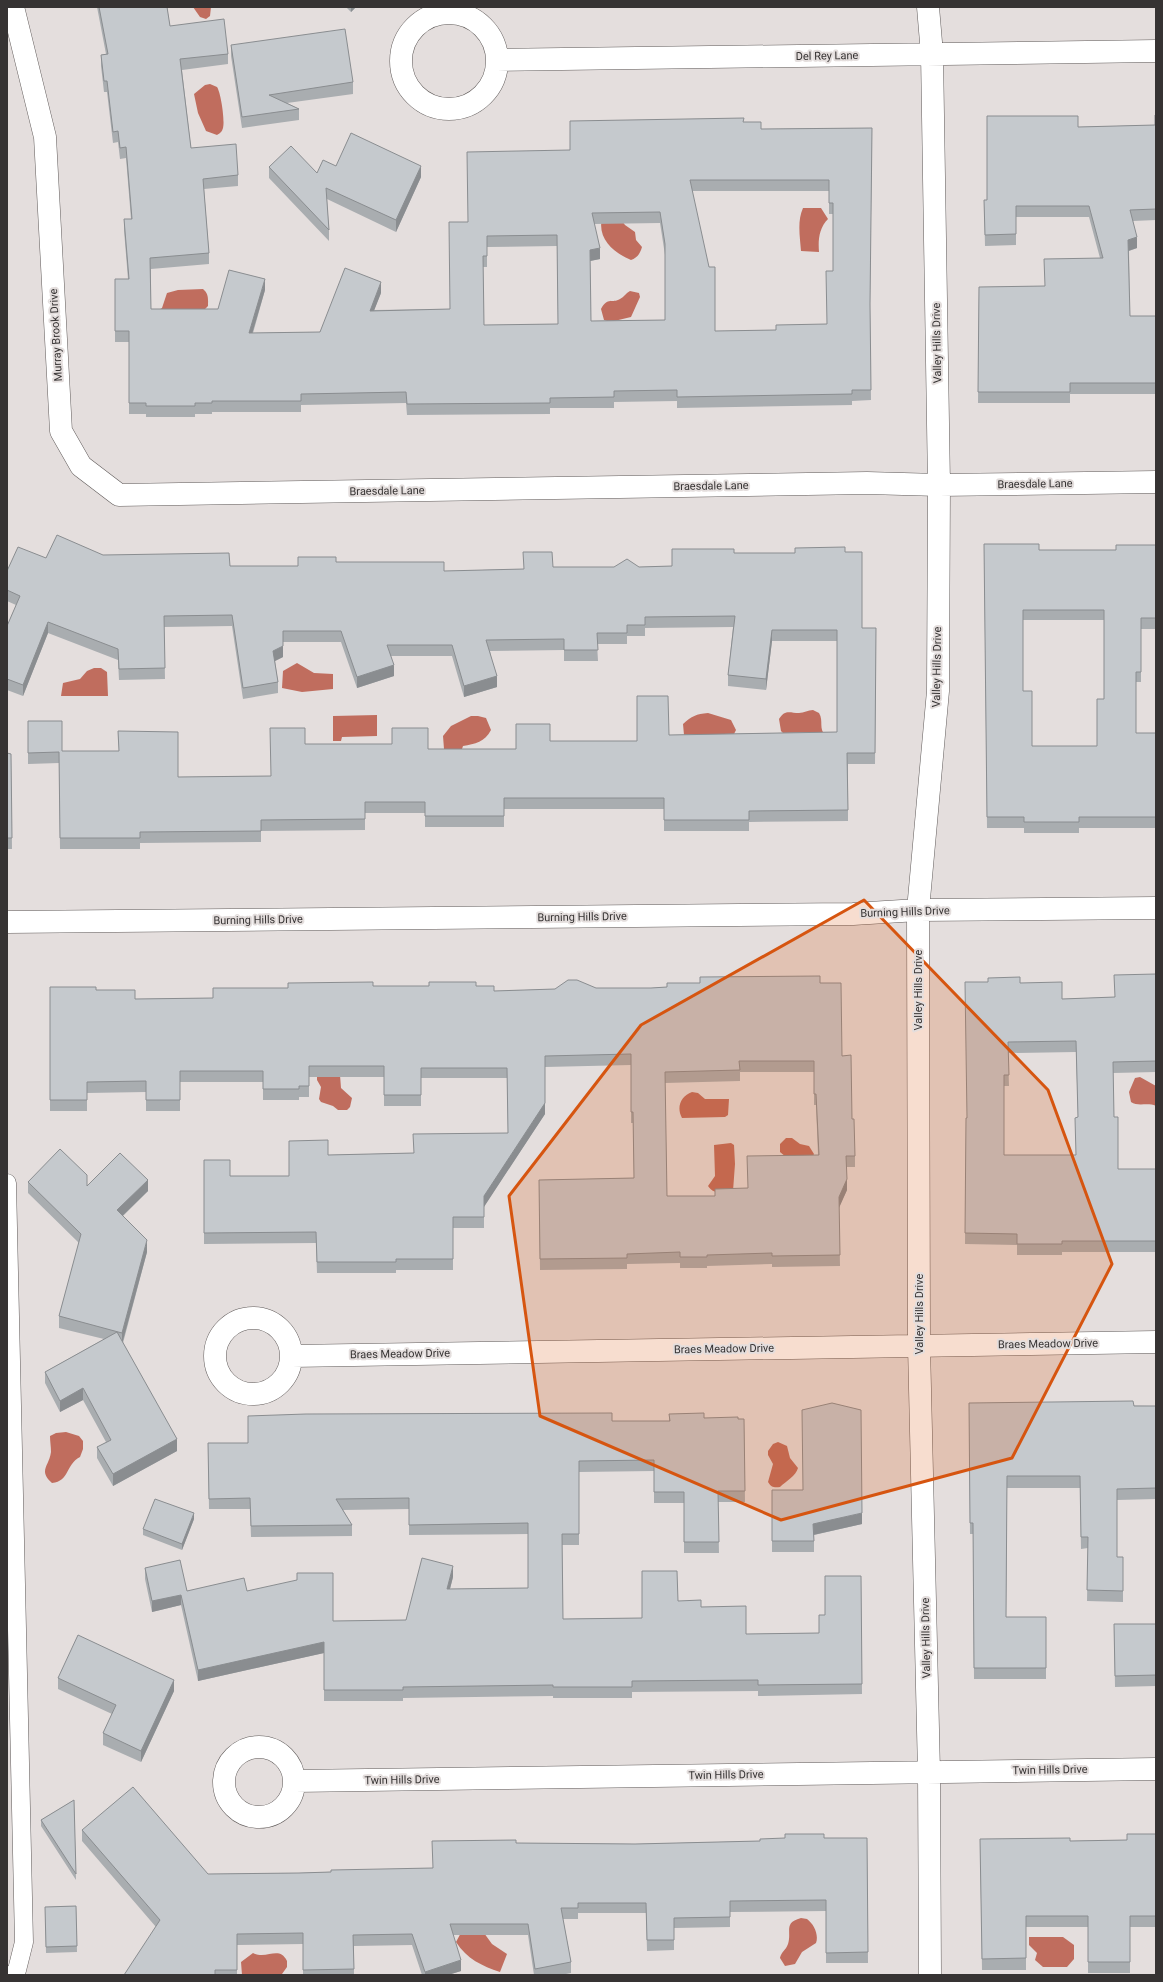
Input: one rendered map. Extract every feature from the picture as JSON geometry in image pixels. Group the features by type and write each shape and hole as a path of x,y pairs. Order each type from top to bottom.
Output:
{"street":[{"name":"Murray Brook Drive","path":"13,7 45,137 61,431 81,466 119,495 267,493"},
{"name":"Valley Hills Drive","path":"928,7 932,54 939,485 938,691 918,910 919,1346 929,1772 930,1975"},
{"path":"448,12 467,16 483,26 493,41 497,60 494,78 484,95 468,105 450,109 430,106 415,96 404,80 400,61 404,43 414,27 430,16 448,12"},
{"name":"Del Rey Lane","path":"497,60 1156,51"},
{"name":"Braesdale Lane","path":"267,493 866,483 939,485 1156,482"},
{"name":"Burning Hills Drive","path":"7,922 853,914 918,910 1156,908"},
{"name":"Braes Meadow Drive","path":"292,1356 1156,1342"},
{"name":"Twin Hills Drive","path":"295,1781 1156,1769"}],"lane":[{"path":"7,1183 11,1565 24,1942 17,1970 12,1975"}],"highlighted area":[{"path":"864,900 1048,1090 1112,1264 1012,1458 781,1520 540,1416 509,1196 641,1025"}],"shaded area":[{"path":"193,7 211,7 210,16 206,19 200,17"},
{"path":"210,84 217,87 222,107 223,128 217,135 206,131 198,113 194,94 205,85"},
{"path":"803,208 821,208 828,219 820,234 819,252 801,251 799,224"},
{"path":"602,218 622,221 635,232 636,240 642,247 637,257 631,260 613,249 608,244 604,239 602,232"},
{"path":"203,289 207,295 208,306 203,311 157,311 162,308 167,293 178,290"},
{"path":"630,291 639,293 640,297 631,317 610,322 604,320 601,309 603,305 608,301 620,299"},
{"path":"297,663 314,673 333,674 333,689 302,692 282,688 283,671"},
{"path":"94,668 101,668 107,672 108,696 61,696 63,683 80,679 87,671"},
{"path":"813,710 819,713 822,731 826,736 785,735 781,731 779,719 783,714 788,712 801,713"},
{"path":"708,713 731,720 736,730 732,738 684,735 683,724 694,716"},
{"path":"377,715 377,736 342,737 341,741 333,741 333,716"},
{"path":"471,716 486,718 491,730 489,734 479,742 463,746 461,752 444,749 443,736 451,726"},
{"path":"317,1074 340,1075 341,1088 352,1098 350,1107 347,1110 338,1110 333,1106 321,1102 319,1099 321,1087 317,1080"},
{"path":"1140,1077 1156,1086 1156,1106 1131,1102 1129,1092 1135,1078"},
{"path":"692,1092 698,1093 705,1099 729,1099 728,1115 725,1117 682,1118 679,1110 682,1099"},
{"path":"786,1138 792,1138 800,1144 809,1146 814,1154 812,1158 786,1157 780,1152 780,1144"},
{"path":"731,1143 734,1145 735,1164 733,1191 723,1193 713,1191 708,1186 715,1176 714,1145"},
{"path":"66,1432 79,1436 83,1441 83,1449 80,1457 75,1460 65,1476 58,1482 52,1483 48,1479 45,1471 51,1452 50,1436 56,1433"},
{"path":"778,1442 787,1446 790,1458 798,1468 795,1474 780,1487 773,1487 768,1482 773,1464 768,1455 768,1451 773,1444"},
{"path":"801,1918 810,1921 814,1927 817,1937 816,1943 802,1952 795,1964 785,1966 780,1958 788,1944 790,1925 795,1920"},
{"path":"463,1929 484,1933 492,1944 507,1954 500,1972 475,1961 460,1948 456,1942"},
{"path":"1029,1937 1063,1937 1074,1945 1074,1959 1067,1967 1043,1967 1035,1960 1037,1953 1029,1945"},
{"path":"253,1953 258,1955 280,1954 284,1956 287,1961 287,1967 282,1974 277,1975 242,1975 241,1962"}],"building":[{"path":"99,7 167,7 170,26 224,19 228,54 180,59 191,148 236,144 238,175 203,179 209,253 150,258 151,309 218,309 229,270 265,279 249,333 320,332 345,268 381,282 370,311 450,309 449,222 468,222 467,152 570,150 570,121 744,118 743,122 761,122 761,129 872,128 870,304 871,390 852,390 852,394 677,397 677,390 614,391 614,397 550,398 550,403 407,404 406,392 301,394 301,401 212,401 212,403 195,403 195,406 146,406 146,403 129,403 129,331 115,331 115,279 129,279 124,219 132,219 126,147 120,148 118,131 113,132 107,81 104,81 101,55 108,54","holes":["690,180 829,180 829,203 833,203 833,271 826,271 827,324 776,325 776,330 715,331 715,267 709,267","660,212 665,244 665,320 591,321 590,250 600,248 592,213","557,235 558,324 484,325 483,256 487,256 487,236"]},
{"path":"345,29 353,82 269,95 299,109 242,117 231,45"},
{"path":"1155,115 1156,209 1130,210 1137,237 1128,240 1130,316 1156,316 1156,383 1070,383 1070,392 978,392 979,287 1045,286 1044,259 1103,258 1089,206 1016,206 1016,234 985,235 984,200 987,200 987,116 1078,116 1078,127 1155,125"},
{"path":"351,133 421,166 396,220 326,188 329,230 269,167 291,146 317,173 323,160 336,166"},
{"path":"57,535 103,555 229,553 230,566 298,566 298,557 336,557 336,562 444,562 444,571 524,569 523,552 552,552 553,567 614,567 627,559 639,567 672,566 672,549 734,549 734,553 795,553 795,548 845,547 845,552 862,552 862,628 876,628 875,753 847,753 848,810 749,811 749,820 664,820 664,798 504,798 504,816 425,816 425,802 365,802 365,819 261,820 261,831 140,832 140,838 60,838 59,752 28,753 28,721 62,721 62,751 119,751 118,731 178,732 178,777 271,776 270,728 305,728 305,744 392,744 392,728 428,728 428,749 516,749 516,724 550,724 550,741 637,741 637,696 668,696 669,735 837,732 837,630 772,630 766,679 728,675 735,616 645,617 645,625 627,625 627,633 597,633 598,650 564,650 564,639 486,640 497,676 464,686 452,645 387,645 394,665 357,677 341,631 283,631 283,646 273,651 278,682 243,688 232,615 164,616 165,668 119,669 118,649 48,622 23,685 7,679 7,626 20,596 7,590 7,571 18,547 46,558"},
{"path":"984,544 1039,544 1039,550 1116,550 1116,545 1156,545 1156,618 1141,618 1141,672 1136,672 1136,733 1156,733 1156,817 1079,817 1079,822 1024,822 1024,817 987,817","holes":["1023,610 1104,610 1104,699 1097,699 1097,746 1032,746 1032,691 1023,691"]},
{"path":"7,753 11,754 12,838 7,838"},
{"path":"1156,974 1156,1061 1113,1062 1114,1117 1118,1117 1118,1169 1156,1169 1156,1241 1062,1241 1062,1244 1017,1244 1017,1234 965,1233 967,1118 965,982 988,982 988,978 1020,977 1020,983 1062,982 1062,999 1115,997 1114,975","holes":["1076,1041 1078,1117 1075,1118 1076,1155 1004,1155 1004,1075 1009,1075 1008,1042"]},
{"path":"820,976 820,983 841,983 842,1056 851,1055 852,1119 854,1119 855,1156 846,1156 847,1179 839,1197 840,1255 772,1256 772,1253 680,1257 680,1252 627,1254 627,1258 540,1259 539,1180 634,1178 633,1112 631,1112 631,1054 545,1056 545,1103 484,1196 484,1217 453,1217 453,1259 396,1259 396,1262 317,1262 316,1232 204,1233 204,1160 230,1160 230,1176 289,1176 289,1141 328,1140 328,1155 414,1153 413,1134 508,1133 507,1068 421,1068 421,1095 384,1095 384,1066 309,1066 309,1086 299,1086 299,1089 263,1089 263,1071 180,1071 180,1100 146,1100 146,1081 87,1082 87,1100 50,1100 50,987 96,987 96,990 135,990 135,999 213,998 213,988 288,988 288,983 373,982 373,986 429,986 429,982 476,982 476,986 494,986 494,991 555,989 568,980 577,980 596,988 667,987 667,983 700,983 700,977","holes":["739,1061 814,1061 814,1094 816,1094 819,1155 747,1156 748,1188 715,1189 715,1196 667,1196 665,1072 740,1070"]},
{"path":"60,1149 87,1175 87,1186 120,1153 148,1180 117,1210 147,1240 122,1333 59,1316 81,1234 28,1182"},
{"path":"117,1332 177,1439 113,1474 97,1447 111,1440 83,1388 60,1401 45,1372"},
{"path":"1133,1401 1134,1406 1156,1406 1156,1488 1117,1489 1117,1557 1123,1557 1123,1591 1087,1590 1088,1537 1081,1537 1080,1476 1007,1476 1006,1617 1046,1617 1046,1668 974,1668 973,1523 970,1523 969,1403"},
{"path":"832,1403 861,1410 862,1513 813,1524 814,1541 772,1541 772,1490 803,1490 802,1410"},
{"path":"612,1413 612,1421 670,1421 669,1414 704,1413 704,1418 738,1417 738,1419 744,1419 745,1491 718,1491 719,1542 684,1542 684,1492 654,1492 654,1460 579,1461 579,1534 562,1534 563,1619 642,1618 642,1571 677,1571 678,1601 701,1600 701,1607 746,1606 746,1634 819,1633 819,1615 825,1615 825,1576 861,1576 862,1684 758,1685 758,1680 632,1681 632,1687 553,1687 553,1685 403,1687 403,1690 324,1690 324,1642 198,1670 181,1595 152,1601 145,1568 180,1560 187,1591 244,1578 247,1591 297,1580 297,1573 333,1573 333,1621 406,1620 422,1558 453,1566 447,1589 528,1588 528,1523 409,1525 409,1498 336,1499 352,1525 251,1526 250,1498 209,1499 208,1443 248,1443 248,1416 306,1414"},
{"path":"155,1499 194,1513 182,1544 143,1529"},
{"path":"1114,1624 1156,1624 1156,1675 1115,1676"},
{"path":"78,1635 174,1680 141,1751 103,1733 116,1705 58,1678"},
{"path":"133,1787 208,1874 299,1873 331,1872 331,1870 433,1868 432,1841 516,1840 516,1843 635,1844 760,1841 760,1839 785,1838 785,1834 824,1834 824,1838 867,1838 868,1952 826,1953 826,1900 730,1901 730,1917 674,1918 674,1940 647,1940 646,1903 578,1903 578,1908 561,1908 571,1962 535,1969 528,1924 450,1924 461,1960 425,1972 412,1934 353,1935 354,1969 303,1970 303,1933 237,1934 237,1970 215,1970 215,1975 124,1975 160,1920 82,1830"},
{"path":"74,1800 76,1874 41,1820"},
{"path":"1127,1834 1156,1834 1156,1916 1130,1916 1130,1962 1088,1962 1088,1916 1026,1916 1026,1958 982,1959 980,1839 1070,1838 1070,1841 1127,1840"},
{"path":"76,1906 77,1946 46,1947 45,1907"}]}
